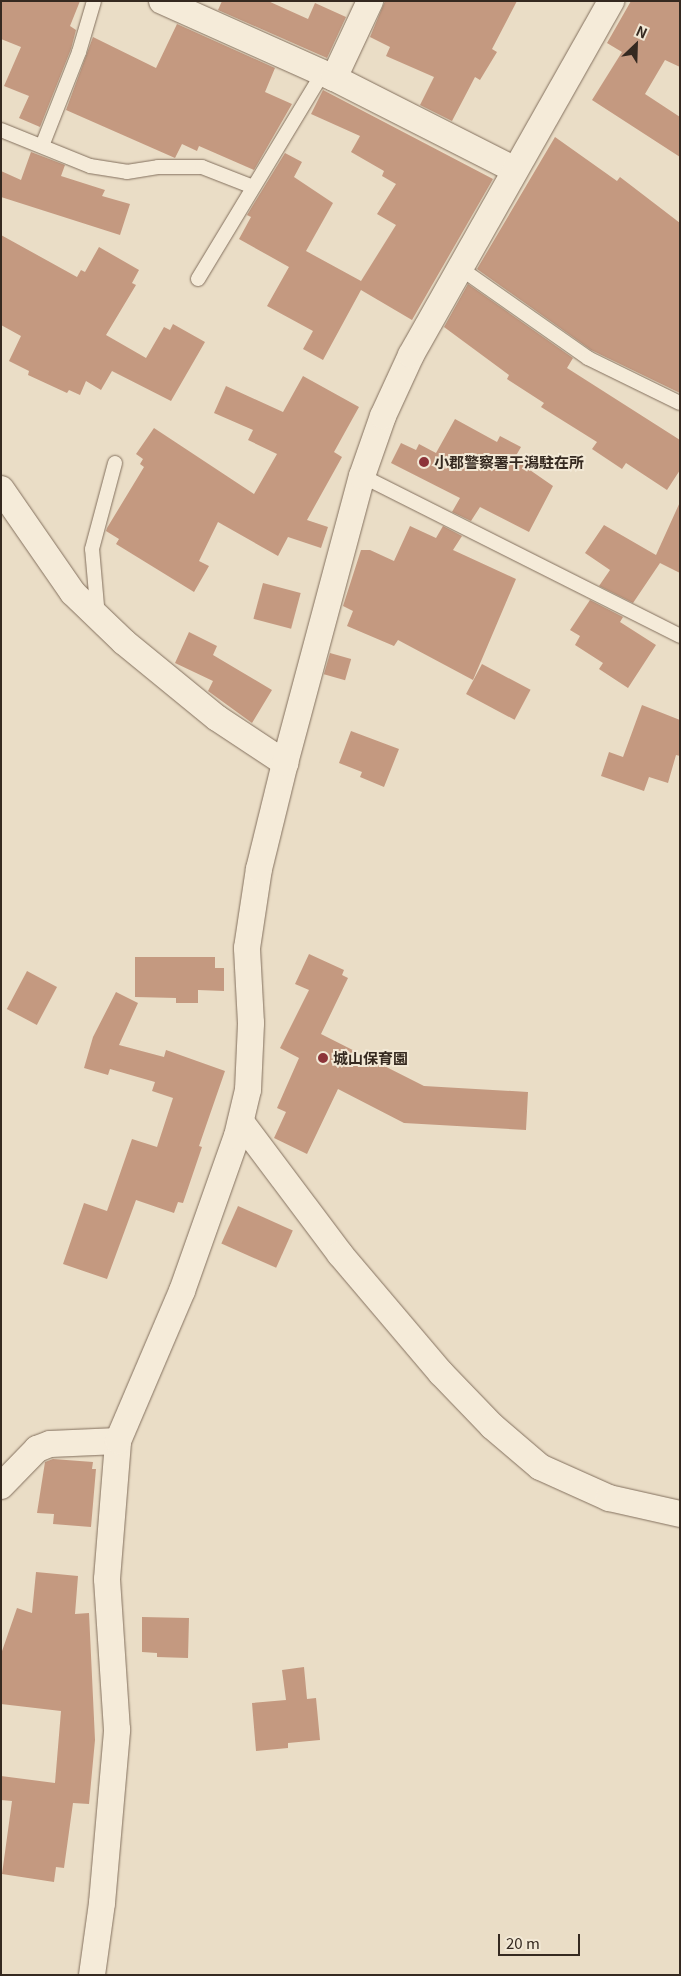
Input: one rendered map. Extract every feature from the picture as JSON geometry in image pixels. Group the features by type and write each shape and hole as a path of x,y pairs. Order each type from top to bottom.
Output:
{"street":[{"path":"162,1 328,76 515,170"},
{"path":"328,76 370,1"},
{"path":"92,1975 102,1903 117,1730 107,1579 118,1441 182,1291 232,1155 241,1122 248,1090 251,1023 247,948 259,869 285,763 362,476 383,416 411,355 611,1"},
{"path":"1,489 73,593 98,618 124,642 217,718 285,763"},
{"path":"241,1122 340,1254 441,1373 492,1426 540,1467 610,1498 680,1514"},
{"path":"1,1486 37,1449 50,1444 118,1441"}],"lane":[{"path":"42,146 79,52 94,1"},
{"path":"198,278 253,187 328,76"},
{"path":"1,130 90,166 128,172 158,167 202,167 253,187"},
{"path":"460,268 588,358 680,403"},
{"path":"98,618 92,549 115,463"},
{"path":"362,476 680,636"}],"building":[{"path":"1,1 80,1 70,26 76,30 71,49 40,127 19,118 29,96 4,86 21,47 1,39"},
{"path":"222,1 268,1 308,19 315,3 346,17 327,58 218,10"},
{"path":"385,1 517,1 492,49 497,52 480,80 475,77 452,121 420,105 434,77 386,56 390,47 370,37"},
{"path":"631,1 680,1 680,67 665,60 645,94 680,117 680,157 592,100 622,52 607,43"},
{"path":"177,24 275,68 265,92 292,104 254,170 199,146 197,151 182,144 175,158 66,110 93,37 156,68"},
{"path":"323,90 493,179 412,320 361,290 323,360 303,349 313,331 267,306 289,267 239,239 251,217 247,215 285,153 302,162 294,177 333,203 306,251 361,281 396,225 377,214 396,184 382,176 384,171 351,152 360,136 311,114"},
{"path":"555,137 617,181 620,177 680,223 680,393 591,350 477,269"},
{"path":"31,152 65,165 61,176 105,190 102,196 130,204 120,235 1,197 1,171 21,180"},
{"path":"1,235 77,277 81,270 85,272 99,247 139,270 132,283 136,285 106,335 146,358 164,327 170,330 173,324 205,342 171,401 112,371 101,390 86,381 80,395 69,390 67,393 28,375 29,371 9,361 21,336 1,325"},
{"path":"468,284 573,358 567,368 680,440 680,470 667,490 626,463 622,469 592,449 597,442 541,407 544,403 507,379 509,375 444,327"},
{"path":"303,376 359,407 334,452 342,457 307,520 328,527 321,548 288,537 278,556 218,522 199,561 209,566 194,592 116,544 119,539 106,531 144,467 140,464 143,459 136,454 154,428 254,494 277,454 248,440 253,430 214,413 226,386 283,412"},
{"path":"455,419 497,442 500,436 521,447 514,459 553,486 529,532 480,507 471,521 452,512 460,498 391,463 401,443 416,450 419,444 436,453"},
{"path":"680,502 680,573 660,563 633,603 599,586 610,570 585,553 604,525 656,555"},
{"path":"410,526 436,538 443,526 462,536 453,550 516,579 473,680 398,640 394,646 347,626 353,611 343,606 361,550 370,550 394,561"},
{"path":"263,583 301,593 291,629 253,619"},
{"path":"590,600 623,617 620,622 656,645 628,688 599,669 603,663 575,645 580,636 570,630"},
{"path":"189,632 217,646 213,655 272,690 252,723 208,691 213,681 175,663"},
{"path":"330,653 351,659 345,680 324,674"},
{"path":"482,664 531,690 515,720 466,694"},
{"path":"642,705 680,720 680,756 676,755 668,783 649,777 644,791 601,776 609,752 623,757"},
{"path":"351,731 399,749 384,787 360,777 362,772 339,763"},
{"path":"309,954 344,970 342,975 348,978 321,1034 424,1086 528,1092 526,1130 404,1123 338,1089 307,1154 274,1138 286,1112 277,1108 299,1058 280,1048 309,990 295,984"},
{"path":"135,957 215,957 215,968 224,968 224,991 198,990 198,1003 176,1003 176,998 135,997"},
{"path":"27,971 57,987 37,1025 7,1009"},
{"path":"116,992 138,1003 119,1045 164,1057 166,1050 225,1071 199,1146 202,1147 183,1203 178,1202 174,1213 136,1200 107,1279 63,1264 84,1203 107,1211 132,1139 157,1147 173,1098 152,1091 155,1082 110,1069 108,1075 84,1068 93,1037"},
{"path":"238,1206 293,1230 276,1268 221,1243"},
{"path":"53,1459 93,1462 92,1469 96,1469 91,1527 53,1524 54,1514 37,1513 45,1462"},
{"path":"36,1572 78,1576 75,1614 89,1613 95,1740 89,1804 73,1803 64,1868 56,1867 54,1882 2,1874 12,1801 1,1800 1,1776 55,1783 61,1711 1,1704 1,1654 17,1608 32,1613"},
{"path":"142,1617 189,1618 188,1658 157,1657 157,1653 142,1652"},
{"path":"304,1667 307,1699 316,1698 320,1740 288,1743 288,1748 256,1751 252,1703 286,1700 282,1670"}],"place":[{"name":"小郡警察署干潟駐在所","path":"424,462"},
{"name":"城山保育園","path":"323,1058"}]}
